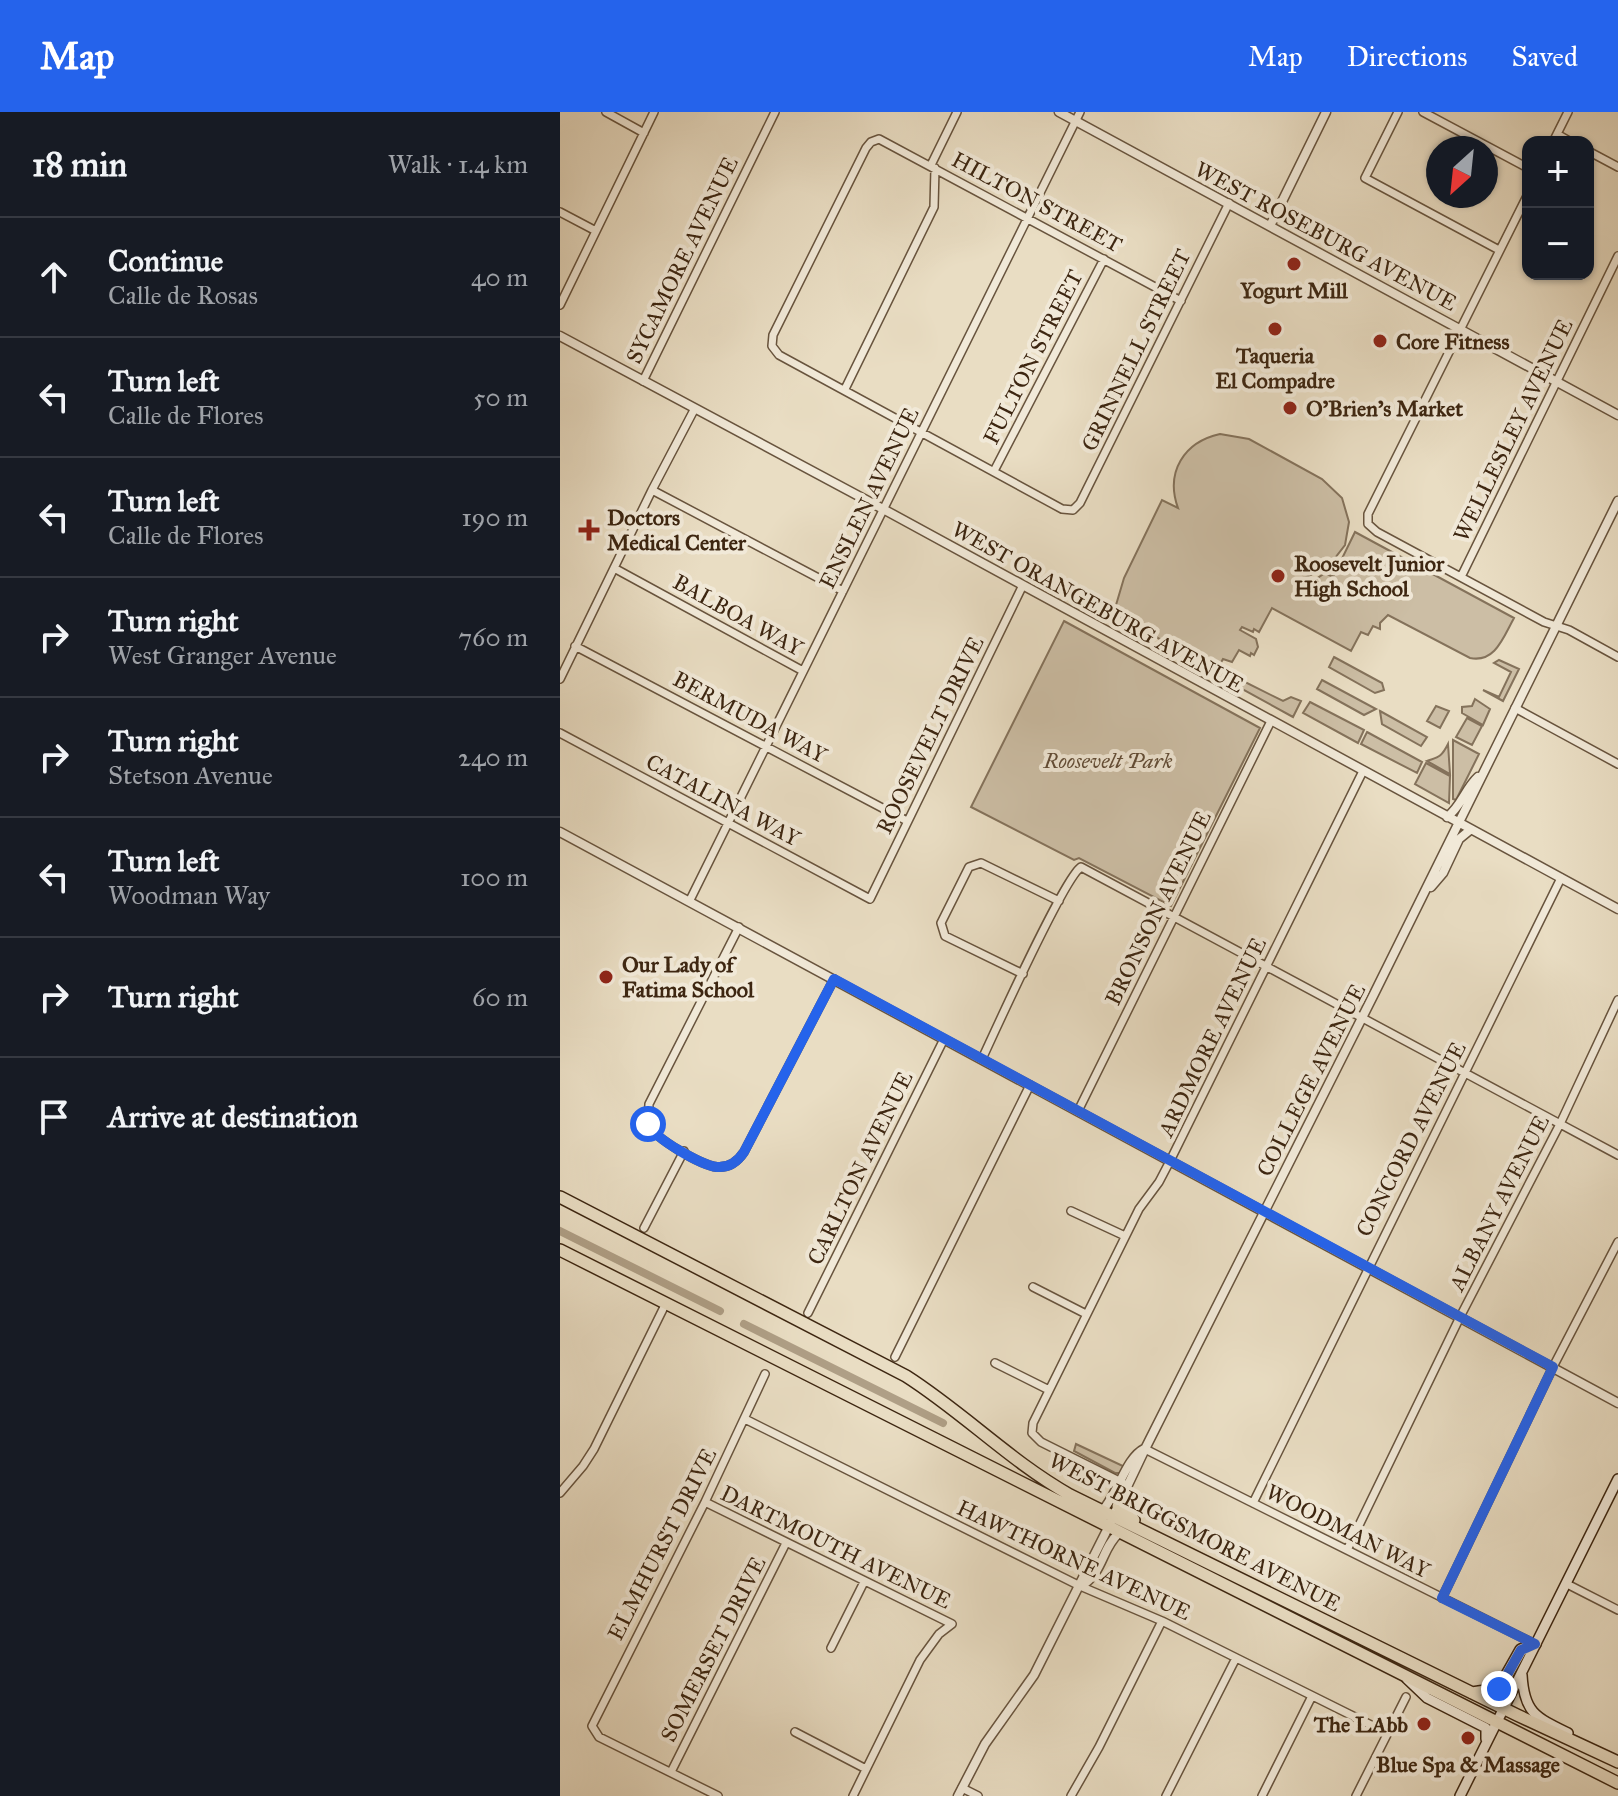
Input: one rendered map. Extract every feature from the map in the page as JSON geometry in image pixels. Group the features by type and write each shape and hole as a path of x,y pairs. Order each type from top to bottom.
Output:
{"main road":[{"name":"WEST BRIGGSMORE AVENUE","path":"560,1197 906,1376 946,1402 1031,1472 1112,1519 1404,1677 1618,1783"},
{"name":"WEST BRIGGSMORE AVENUE","path":"560,1250 1618,1762"},
{"path":"1460,1796 1618,1479"},
{"path":"1472,1693 1499,1689 1521,1650 1535,1644"},
{"path":"1522,1671 1525,1702 1539,1718 1618,1756"},
{"path":"1404,1677 1427,1698 1486,1728 1484,1748"}],"street":[{"path":"606,112 644,133"},
{"path":"560,305 654,112"},
{"name":"SYCAMORE AVENUE","path":"643,381 775,112"},
{"path":"957,112 933,166 934,207 845,389 994,471"},
{"name":"WEST ROSEBURG AVENUE","path":"1059,112 1078,116 1270,226 1618,415"},
{"path":"1270,226 1326,112"},
{"path":"1398,112 1365,178 1499,250"},
{"path":"1423,112 1522,165"},
{"path":"1556,136 1568,112"},
{"name":"ENSLEN AVENUE","path":"690,900 1078,116"},
{"name":"HILTON STREET","path":"845,389 779,355 772,346 773,335 866,148 875,140 886,141 1181,301"},
{"path":"1594,154 1618,167"},
{"name":"GRINNELL STREET","path":"994,471 1062,509 1073,510 1080,503 1229,203"},
{"path":"1522,206 1368,514 1368,524 1461,577 1618,657"},
{"path":"560,212 596,231"},
{"name":"WELLESLEY AVENUE","path":"1461,577 1618,256"},
{"name":"FULTON STREET","path":"994,471 1104,259"},
{"name":"WEST ORANGEBURG AVENUE","path":"560,336 1618,909"},
{"path":"560,679 694,410"},
{"path":"652,490 843,591"},
{"name":"COLLEGE AVENUE","path":"1124,1484 1136,1453 1145,1449 1265,1211 1618,501"},
{"name":"BALBOA WAY","path":"614,568 803,671"},
{"name":"ROOSEVELT DRIVE","path":"870,899 1022,587"},
{"name":"BERMUDA WAY","path":"575,646 907,821"},
{"path":"1515,708 1618,764"},
{"name":"BRONSON AVENUE","path":"1078,1111 1271,721"},
{"name":"CATALINA WAY","path":"560,733 870,899"},
{"name":"ARDMORE AVENUE","path":"1124,1484 1035,1438 1032,1430 1125,1236 1170,1161 1363,771"},
{"path":"1447,817 1458,806 1468,786 1483,772"},
{"path":"1422,897 1443,873 1459,839 1470,830"},
{"path":"560,832 1618,1403"},
{"path":"1023,974 945,936 941,923 973,863 981,863 1059,901"},
{"path":"982,1059 1059,901 1079,867 1618,1155"},
{"name":"CONCORD AVENUE","path":"1253,1503 1561,878"},
{"path":"739,927 647,1110 648,1124 654,1134 684,1151 714,1166 725,1166 740,1157 834,979"},
{"name":"ALBANY AVENUE","path":"1347,1550 1460,1317 1560,1124 1618,1000"},
{"name":"CARLTON AVENUE","path":"808,1313 944,1039"},
{"path":"895,1357 1030,1085"},
{"path":"644,1228 684,1151"},
{"path":"1071,1211 1125,1236"},
{"path":"1442,1598 1553,1367 1618,1242"},
{"path":"1033,1287 1086,1314"},
{"path":"560,1493 594,1449 666,1303"},
{"path":"995,1363 1049,1390"},
{"name":"ELMHURST DRIVE","path":"671,1772 599,1737 592,1730 594,1718 705,1502 765,1374"},
{"name":"HAWTHORNE AVENUE","path":"745,1419 1080,1586 1162,1621 1387,1733"},
{"name":"WOODMAN WAY","path":"1145,1449 1535,1644"},
{"path":"1095,1592 1091,1586 1093,1579 1113,1539 1112,1501 1124,1484"},
{"path":"978,1796 960,1792 985,1744 1034,1675 1112,1519 1124,1484"},
{"name":"DARTMOUTH AVENUE","path":"705,1502 952,1624 939,1634 920,1660 866,1769"},
{"name":"SOMERSET DRIVE","path":"671,1772 786,1543"},
{"path":"1080,1586 1093,1579"},
{"path":"831,1648 864,1582"},
{"path":"1567,1584 1618,1610"},
{"path":"1071,1796 1162,1621"},
{"path":"1166,1796 1236,1658"},
{"path":"1262,1796 1312,1696"},
{"path":"1356,1796 1406,1697"},
{"path":"795,1732 866,1769 853,1796"},
{"path":"671,1772 718,1796"}],"green space":[{"path":"1220,434 1249,439 1322,479 1342,498 1349,522 1345,545 1328,567 1306,577 1313,581 1325,573 1333,577 1355,532 1514,618 1502,641 1486,657 1470,658 1388,615 1380,623 1380,629 1373,626 1368,635 1361,632 1351,651 1272,608 1259,632 1242,627 1240,630 1256,639 1258,647 1254,655 1239,650 1232,662 1223,659 1219,666 1228,672 1224,680 1205,669 1203,663 1118,616 1116,605 1124,578 1162,500 1178,508 1174,482 1181,460 1196,444"},
{"name":"Roosevelt Park","path":"1064,621 1260,728 1171,906 971,807"},
{"path":"1334,657 1382,683 1384,690 1375,693 1329,667"},
{"path":"1499,660 1519,669 1503,701 1483,690 1499,697 1511,672 1494,663"},
{"path":"1235,677 1283,701 1291,697 1301,701 1293,717 1231,683"},
{"path":"1322,680 1376,709 1364,715 1317,689"},
{"path":"1475,699 1490,709 1483,725 1462,713 1462,707 1472,706"},
{"path":"1310,702 1364,730 1358,743 1303,713"},
{"path":"1436,706 1449,711 1440,728 1427,721"},
{"path":"1380,711 1427,737 1421,746 1382,724"},
{"path":"1467,718 1482,726 1472,745 1456,737"},
{"path":"1367,732 1422,762 1417,773 1361,744"},
{"path":"1453,740 1479,754 1456,800 1453,799"},
{"path":"1448,744 1450,774 1427,761 1439,756"},
{"path":"1426,763 1450,776 1449,803 1415,784"},
{"path":"1076,1444 1125,1467 1122,1473 1115,1473 1074,1451"}],"waterway":[{"path":"560,1231 720,1311"},
{"path":"744,1324 943,1423"}],"place":[{"name":"Yogurt Mill","path":"1294,264"},
{"name":"Taqueria El Compadre","path":"1275,329"},
{"name":"Core Fitness","path":"1380,341"},
{"name":"O'Brien's Market","path":"1290,408"},
{"name":"Doctors Medical Center","path":"589,530"},
{"name":"Roosevelt Junior High School","path":"1278,576"},
{"name":"Our Lady of Fatima School","path":"606,977"},
{"name":"The LAbb","path":"1424,1724"},
{"name":"Blue Spa & Massage","path":"1468,1738"}],"route":[{"path":"648,1124 656,1137 708,1164 725,1166 736,1161 744,1152 834,979 1553,1367 1442,1598 1535,1644 1521,1650 1499,1689"}]}
